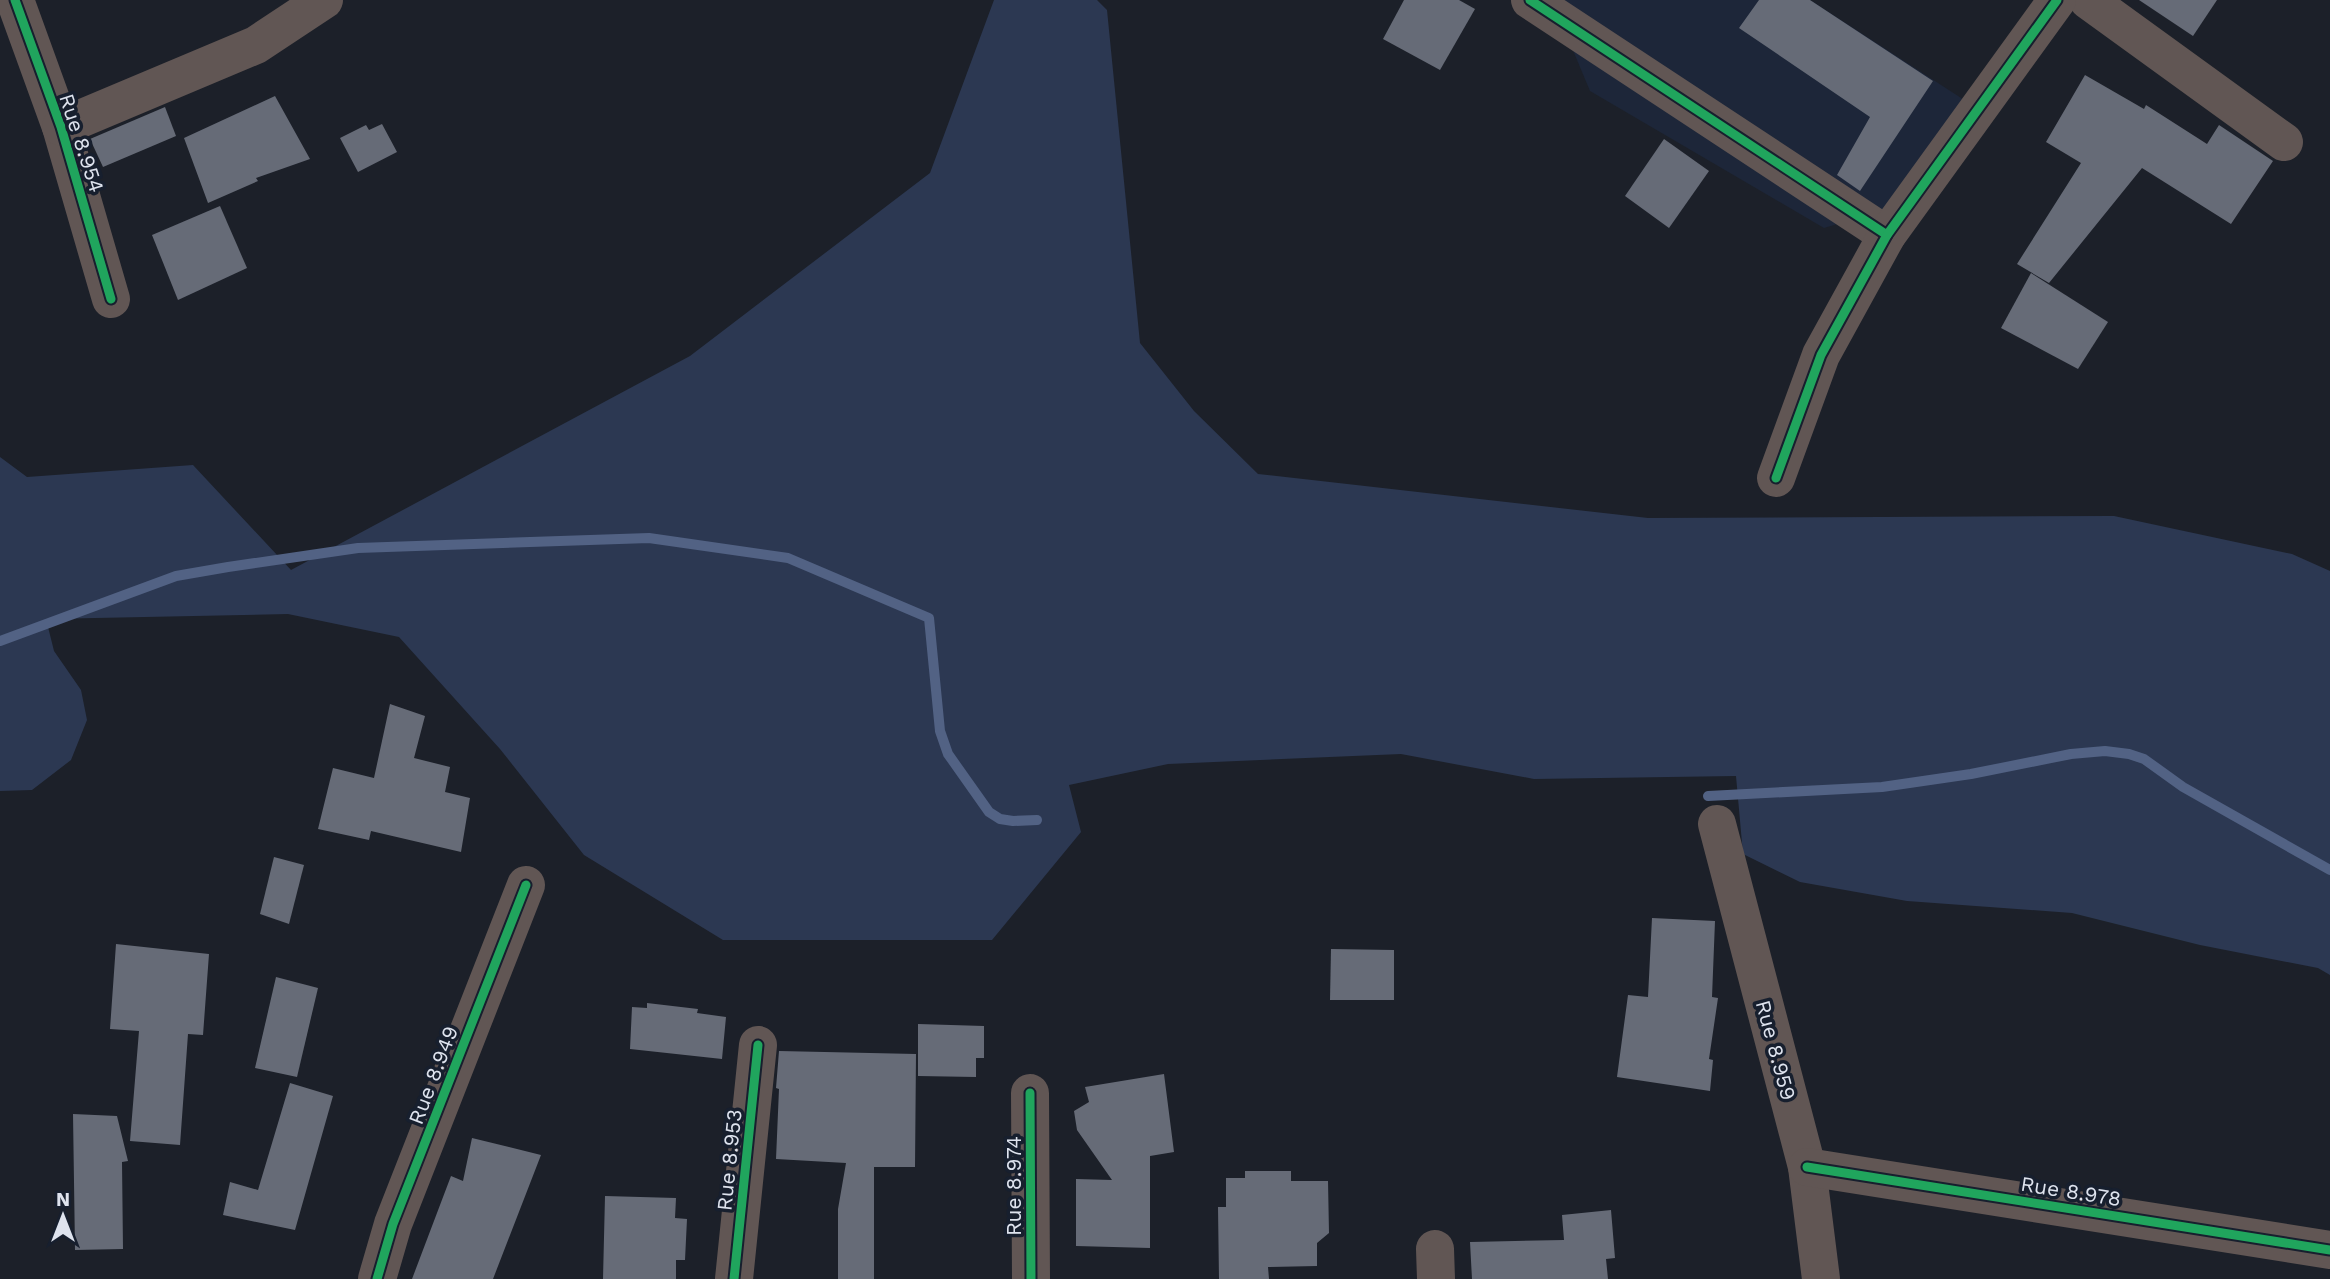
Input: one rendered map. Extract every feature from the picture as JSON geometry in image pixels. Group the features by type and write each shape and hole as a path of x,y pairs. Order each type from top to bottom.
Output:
{"street":[{"name":"Rue 8.954","path":"15,0 61,127 111,299"},
{"path":"61,127 256,45 324,0"},
{"path":"1530,0 1887,235"},
{"path":"1776,478 1821,355 1887,235 2057,0"},
{"path":"2088,0 2284,142"},
{"name":"Rue 8.959","path":"1717,824 1807,1167 1821,1279"},
{"name":"Rue 8.949","path":"377,1279 393,1224 526,885"},
{"name":"Rue 8.953","path":"734,1279 758,1045"},
{"name":"Rue 8.974","path":"1030,1093 1031,1279"},
{"name":"Rue 8.978","path":"1807,1167 2330,1250"}],"shaded area":[{"path":"994,0 1097,0 1107,10 1140,343 1194,411 1258,474 1648,518 2114,516 2292,554 2330,571 2330,975 2318,968 2200,945 2072,913 1907,901 1800,882 1743,854 1736,776 1534,779 1401,754 1168,764 1069,785 1081,832 992,940 723,940 584,855 500,749 399,637 288,614 46,619 54,651 81,690 87,720 71,760 32,790 0,791 0,457 27,477 193,465 291,570 690,356 930,173"},
{"path":"1552,0 1810,0 1975,107 1908,203 1824,228 1590,91"}],"building":[{"path":"1404,0 1459,0 1475,9 1440,70 1383,39"},
{"path":"1759,0 1810,0 1933,81 1860,191 1837,175 1870,117 1739,28"},
{"path":"2139,0 2217,0 2193,36"},
{"path":"2085,75 2144,109 2146,105 2207,144 2219,125 2273,161 2231,224 2142,168 2049,283 2017,264 2081,163 2046,142"},
{"path":"275,96 310,159 256,178 258,181 208,203 184,138"},
{"path":"165,107 176,136 103,167 90,139"},
{"path":"382,124 397,152 358,172 340,138 366,125 369,130"},
{"path":"1664,139 1709,171 1669,228 1625,196"},
{"path":"220,206 247,268 178,300 152,235"},
{"path":"2031,273 2108,322 2078,369 2001,328"},
{"path":"390,704 425,716 414,758 450,767 445,792 470,798 461,852 371,831 369,840 318,829 333,768 374,778"},
{"path":"274,857 304,865 289,924 260,914"},
{"path":"1652,918 1715,921 1712,997 1718,998 1709,1059 1713,1060 1710,1091 1617,1077 1628,995 1648,997"},
{"path":"116,944 209,954 203,1035 188,1034 180,1145 130,1141 139,1031 110,1029"},
{"path":"1331,949 1394,950 1394,1000 1330,1000"},
{"path":"276,977 318,988 297,1077 255,1068"},
{"path":"647,1003 698,1009 697,1013 726,1017 722,1059 630,1049 632,1007 647,1008"},
{"path":"918,1024 984,1026 984,1058 976,1058 976,1077 918,1076"},
{"path":"779,1051 916,1054 915,1167 874,1167 874,1279 838,1279 838,1209 846,1163 776,1159"},
{"path":"1164,1074 1174,1152 1150,1156 1150,1248 1076,1246 1076,1179 1112,1180 1077,1130 1074,1111 1089,1102 1085,1087"},
{"path":"290,1083 333,1096 295,1230 223,1215 230,1182 258,1190"},
{"path":"73,1114 117,1116 128,1161 122,1162 123,1249 75,1250"},
{"path":"472,1138 541,1155 493,1279 412,1279 451,1176 463,1181"},
{"path":"1245,1171 1291,1171 1291,1181 1328,1181 1329,1233 1317,1243 1317,1266 1268,1267 1269,1279 1219,1279 1218,1207 1226,1207 1226,1178 1245,1178"},
{"path":"605,1196 676,1198 675,1218 687,1219 685,1260 676,1260 676,1279 603,1279"},
{"path":"1611,1210 1615,1258 1606,1259 1608,1279 1472,1279 1470,1242 1564,1240 1562,1215"}],"waterway":[{"path":"0,641 176,576 358,548 649,538 788,558 929,618 940,731 948,754 989,812 1000,819 1037,820"},
{"path":"1708,796 1882,787 1971,774 2071,754 2105,751 2144,759 2183,787 2330,870"}],"cycle path":[{"path":"15,0 61,127 111,299"},
{"path":"1530,0 1887,235"},
{"path":"1776,478 1821,355 1887,235 2057,0"},
{"path":"377,1279 393,1224 526,885"},
{"path":"734,1279 758,1045"},
{"path":"1030,1093 1031,1279"},
{"path":"1807,1167 2330,1250"}]}
